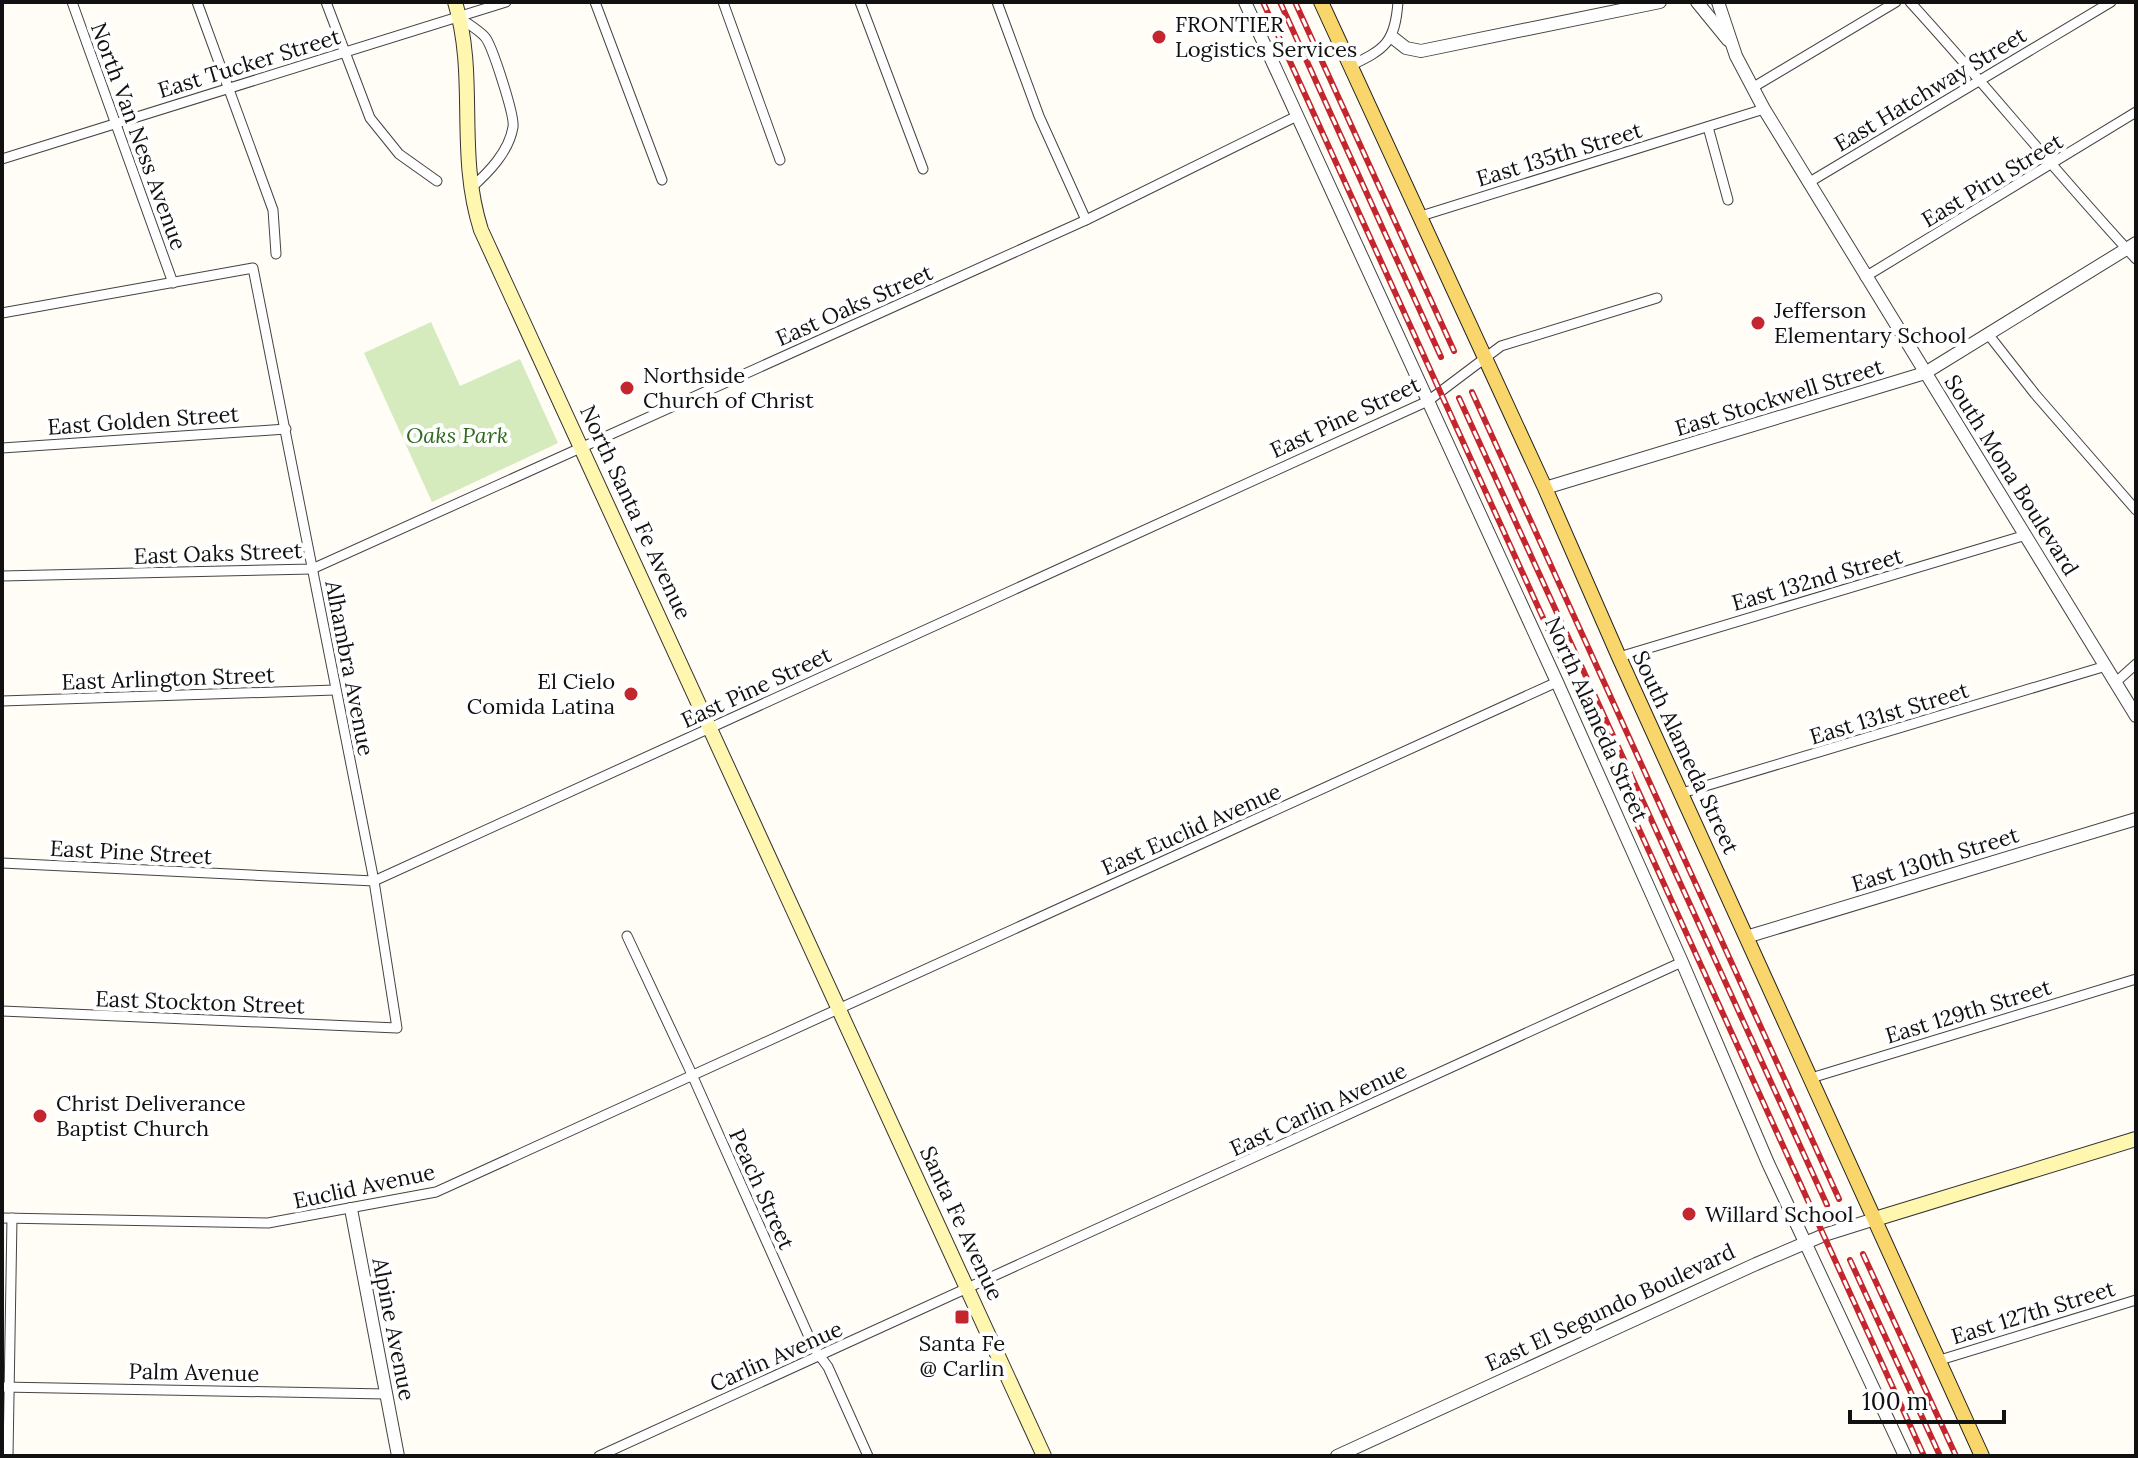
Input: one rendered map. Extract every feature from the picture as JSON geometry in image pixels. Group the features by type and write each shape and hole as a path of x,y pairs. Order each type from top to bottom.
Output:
{"main road":[{"path":"455,2 460,18"},
{"path":"1321,2 1350,66"},
{"name":"North Santa Fe Avenue","path":"460,18 465,53 466,149 470,189 481,230 840,1008"},
{"name":"South Alameda Street","path":"1350,66 1545,488 1982,1456"},
{"name":"Santa Fe Avenue","path":"840,1008 1044,1456"},
{"name":"East El Segundo Boulevard","path":"1875,1219 2136,1139"}],"street":[{"name":"North Van Ness Avenue","path":"72,2 173,283"},
{"path":"197,2 273,210 276,254"},
{"path":"326,2 370,118 399,154 437,181"},
{"name":"East Tucker Street","path":"2,159 506,2"},
{"path":"595,2 662,180"},
{"path":"723,2 780,160"},
{"path":"860,2 923,169"},
{"path":"997,2 1039,116 1086,220"},
{"name":"North Alameda Street","path":"1245,2 1557,682 1768,1163 1905,1456"},
{"path":"1350,66 1384,48 1392,37 1398,2"},
{"path":"1392,37 1406,48 1421,51 1660,2"},
{"path":"1697,2 1731,42"},
{"name":"South Mona Boulevard","path":"1718,2 1731,42 1764,109 2136,716"},
{"path":"1752,88 1896,2"},
{"path":"1910,2 1981,79 2050,165 2131,246 2136,259"},
{"name":"East Hatchway Street","path":"1808,183 2111,2"},
{"path":"460,18 486,38 512,112 513,126 508,142 492,169 470,189"},
{"name":"East 135th Street","path":"1421,216 1764,109"},
{"name":"East Piru Street","path":"1865,277 2136,112"},
{"name":"East Oaks Street","path":"2,576 312,569 1086,220 1297,116"},
{"path":"1708,127 1728,200"},
{"name":"East Stockwell Street","path":"1545,488 1925,373 2131,246"},
{"name":"Alhambra Avenue","path":"173,283 253,268 374,881 397,1028"},
{"path":"2,313 173,283"},
{"name":"East Pine Street","path":"2,863 374,881 1428,401 1501,346 1657,298"},
{"path":"1988,334 2035,394 2136,510"},
{"name":"East Golden Street","path":"2,448 286,429"},
{"name":"East 132nd Street","path":"1619,657 2026,535"},
{"path":"2116,682 2136,664"},
{"name":"East 131st Street","path":"1682,793 2106,666"},
{"name":"East Euclid Avenue","path":"840,1008 1557,682"},
{"name":"East Arlington Street","path":"2,701 335,690"},
{"name":"East 130th Street","path":"1746,937 2136,819"},
{"name":"Peach Street","path":"627,936 819,1356 828,1367 868,1456"},
{"name":"East Carlin Avenue","path":"968,1289 1682,962"},
{"name":"East 129th Street","path":"1811,1078 2136,979"},
{"name":"Euclid Avenue","path":"7,1218 268,1223 436,1192 840,1008"},
{"name":"East Stockton Street","path":"2,1011 397,1028"},
{"name":"Alpine Avenue","path":"351,1209 398,1456"},
{"path":"7,1218 8,1456"},
{"name":"East El Segundo Boulevard","path":"1337,1456 1805,1243 1875,1219"},
{"name":"Carlin Avenue","path":"599,1456 968,1289"},
{"name":"East 127th Street","path":"1940,1360 2136,1300"},
{"name":"Palm Avenue","path":"6,1387 386,1394"}],"green space":[{"name":"Oaks Park","path":"431,322 460,386 520,359 558,443 432,502 364,353"}],"railway":[{"path":"1263,2 1924,1456"},
{"path":"1280,2 1441,357"},
{"path":"1295,2 1454,351"},
{"path":"1472,392 1839,1199"},
{"path":"1459,398 1827,1205"},
{"path":"1863,1254 1956,1456"},
{"path":"1850,1260 1940,1456"}],"place":[{"name":"FRONTIER Logistics Services","path":"1159,37"},
{"name":"Jefferson Elementary School","path":"1758,323"},
{"name":"Northside Church of Christ","path":"627,388"},
{"name":"El Cielo Comida Latina","path":"631,694"},
{"name":"Christ Deliverance Baptist Church","path":"40,1116"},
{"name":"Willard School","path":"1689,1214"},
{"name":"Santa Fe @ Carlin","path":"962,1317"}]}
